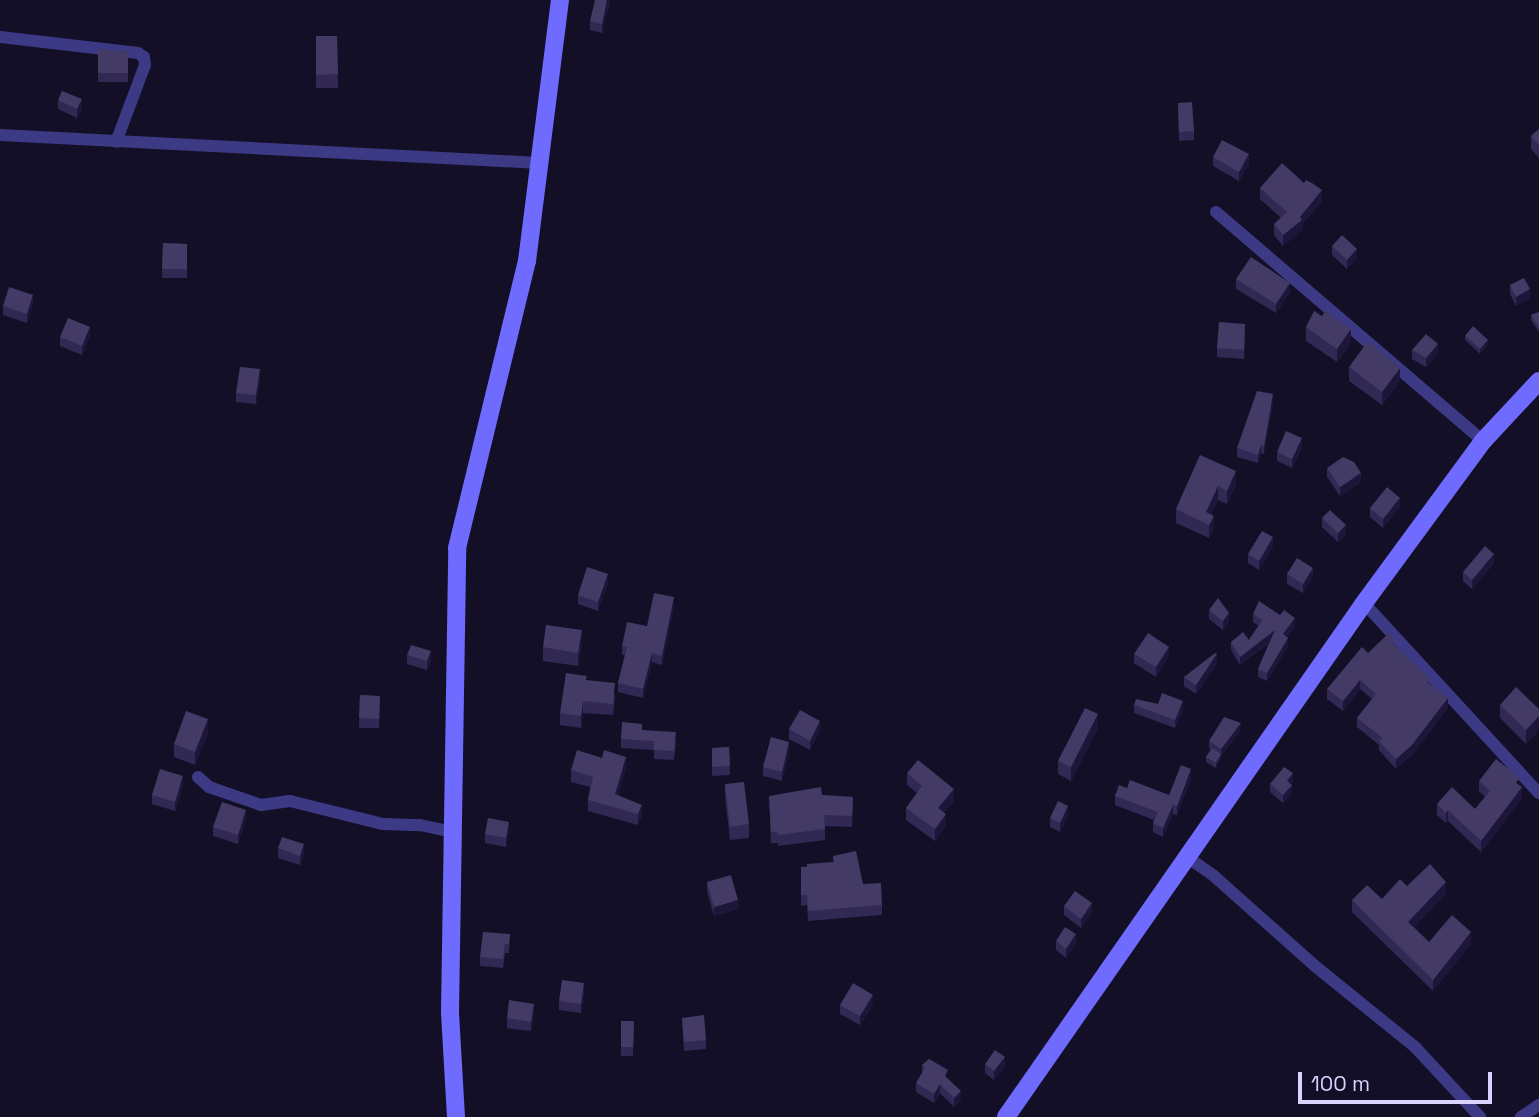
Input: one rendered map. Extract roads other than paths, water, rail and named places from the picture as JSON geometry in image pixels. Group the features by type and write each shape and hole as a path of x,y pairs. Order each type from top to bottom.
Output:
{"main road":[{"path":"456,1117 450,1012 457,548 527,261 560,0"},
{"path":"1006,1117 1364,603 1483,441 1539,381"}],"street":[{"path":"0,37 138,52 144,57 145,65 116,142"},
{"path":"0,135 539,163"},
{"path":"1216,212 1483,441"},
{"path":"1364,603 1539,793"},
{"path":"198,777 209,787 261,806 290,801 383,824 420,825 453,832"},
{"path":"1187,857 1214,876 1315,966 1415,1047 1480,1117"},
{"path":"1521,1117 1539,1105"}]}
